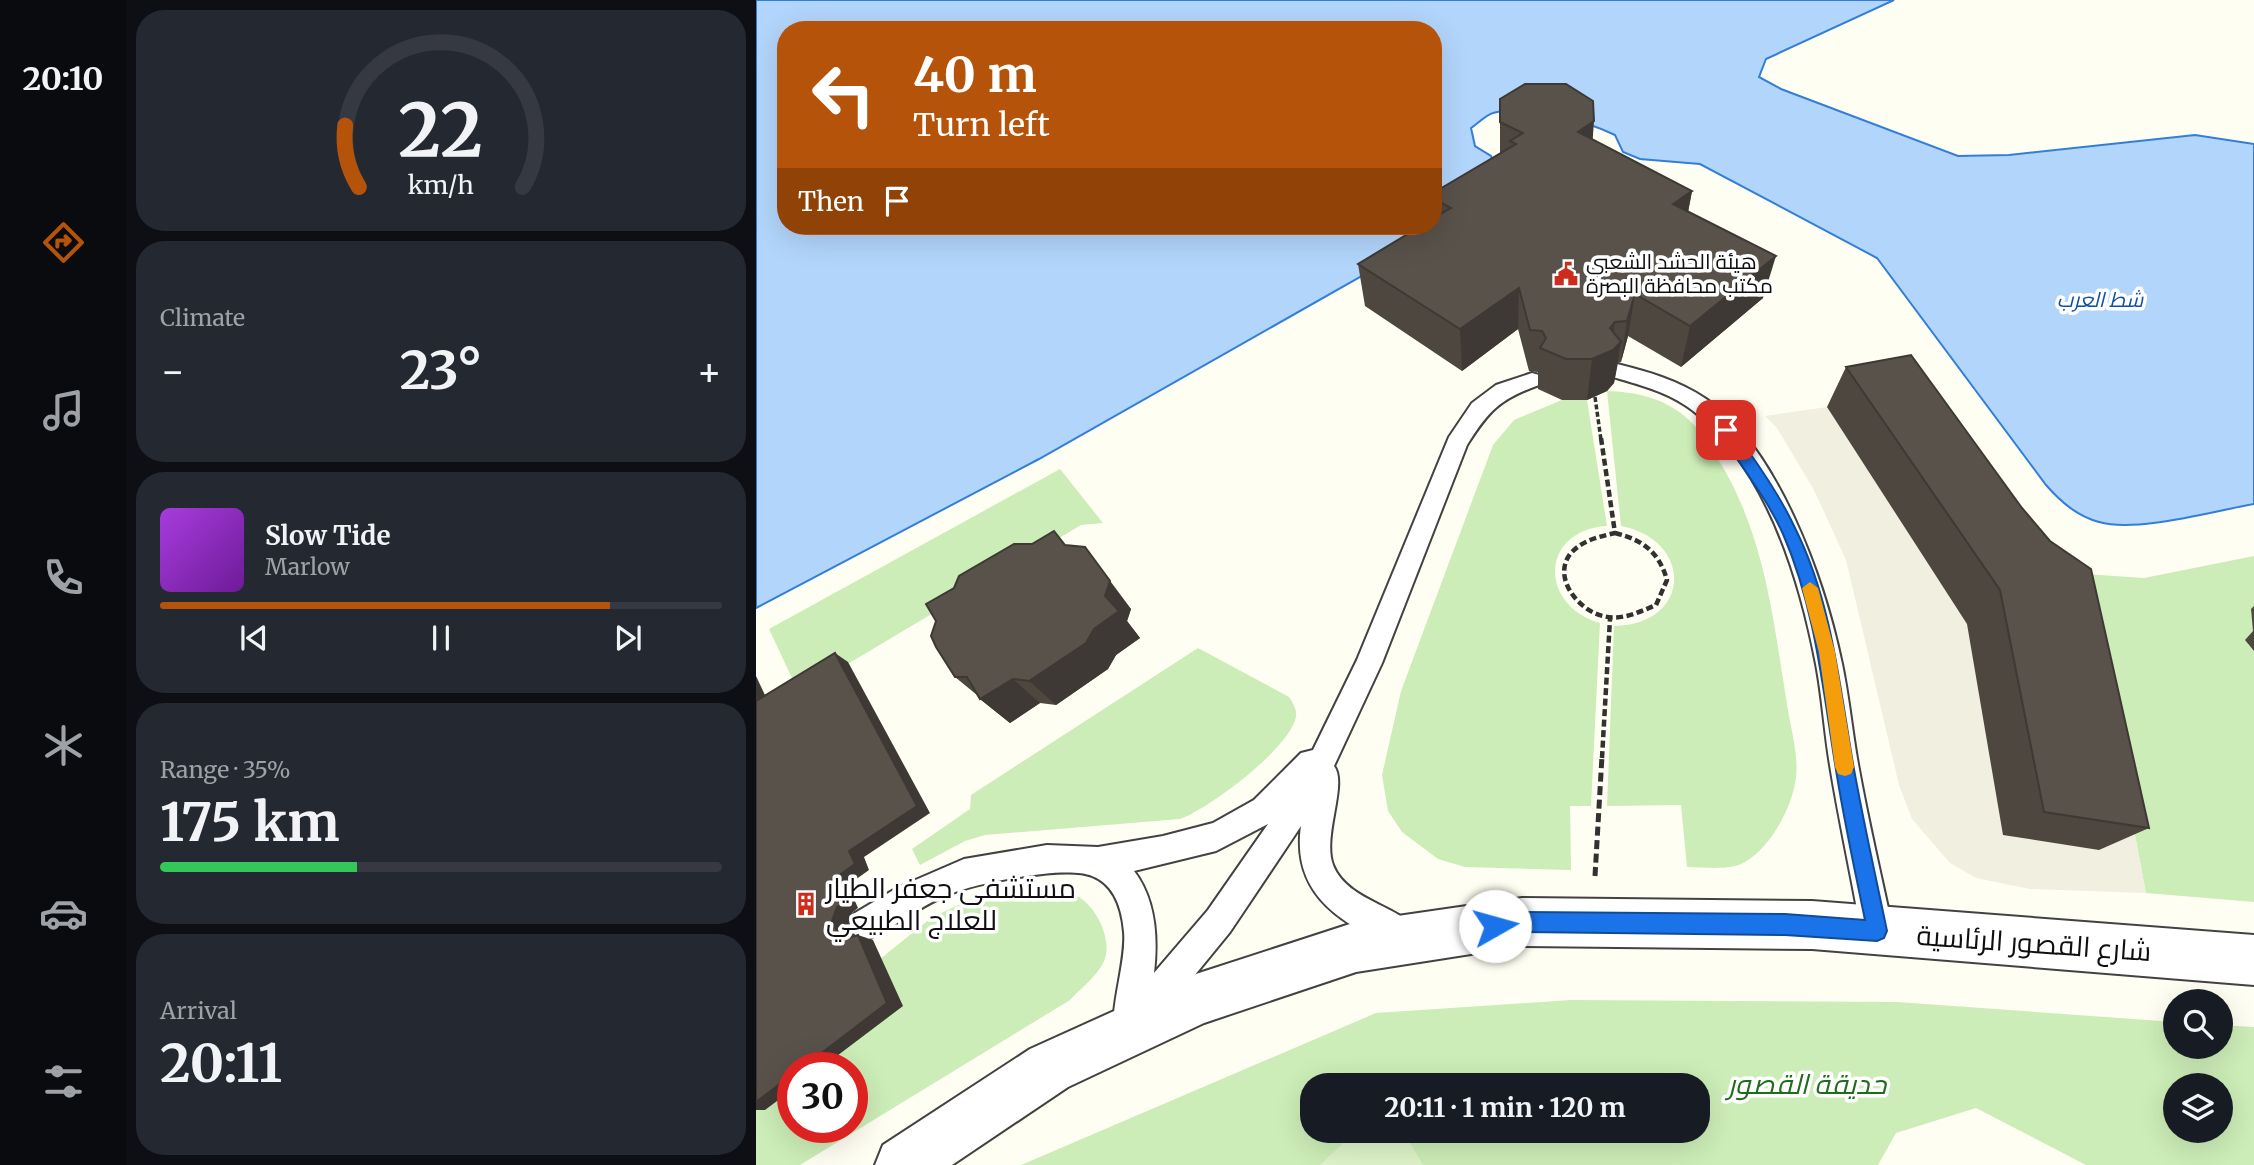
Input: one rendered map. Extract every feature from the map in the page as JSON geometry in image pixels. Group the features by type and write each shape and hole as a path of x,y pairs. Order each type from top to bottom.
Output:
{"street":[{"name":"شارع القصور الرئاسية","path":"903,1165 1049,1068 1196,1000 1356,947 1412,938 1522,922 1812,925 2254,960"}],"lane":[{"path":"1617,371 1638,373 1678,389 1710,412 1741,447 1790,531 1804,567 1827,652 1843,760 1877,931"},
{"path":"1126,1033 1219,921 1307,793 1369,663 1457,443 1479,408 1503,390 1532,380"},
{"path":"866,924 950,878 1032,862 1066,859 1098,862 1211,841 1244,826 1294,783 1338,730"},
{"path":"1338,730 1318,806 1313,851 1325,887 1358,914 1412,938"},
{"path":"1098,862 1120,879 1139,909 1141,944 1136,998 1126,1033"}],"path":[{"path":"1595,397 1615,533"},
{"path":"1615,533 1639,540 1657,553 1667,580 1656,606 1628,619 1609,619 1578,605 1568,592 1563,577 1565,563 1577,545 1598,534 1615,533"},
{"path":"1592,923 1609,619"}],"green space":[{"path":"1607,391 1637,394 1656,400 1674,408 1695,426 1715,454 1738,496 1766,580 1793,738 1796,777 1785,813 1772,836 1755,855 1732,867 1687,867 1681,805 1607,806 1614,626 1640,622 1658,612 1670,598 1674,581 1671,564 1662,547 1645,534 1621,526"},
{"path":"1562,400 1587,400 1607,526 1585,531 1569,540 1559,554 1555,569 1557,585 1566,601 1580,614 1600,623 1591,806 1570,806 1571,870 1465,867 1438,859 1402,832 1388,811 1382,775 1401,691 1493,445 1514,420"},
{"path":"1060,469 1103,523 1081,525 799,693 769,629"},
{"path":"2254,556 2254,608 2251,610 2254,636 2248,644 2254,651 2254,902 2146,893 2085,574 2144,578"},
{"path":"1198,648 1289,697 1296,711 1290,730 1279,745 1247,776 1210,803 1180,819 985,835 965,841 920,865 912,849 970,809 971,795"},
{"path":"1030,891 1061,892 1079,897 1098,918 1105,936 1106,955 1092,978 1070,1000 868,1123 868,1052 777,1052 777,1143 836,1143 800,1165 756,1165 756,1059 931,918 971,899"},
{"name":"حديقة القصور","path":"1571,1000 1897,1002 2163,1021 2163,1059 2233,1059 2233,1026 2254,1027 2254,1165 2086,1165 1976,1108 1896,1133 1878,1165 1021,1165 1376,1013"},
{"path":"1343,1143 1410,1143 1423,1165 1320,1165"}],"shaded area":[{"path":"1827,407 1976,485 2085,574 2146,893 2030,889 1976,878 1950,863 1912,819 1899,785 1846,560 1814,490 1777,428 1765,416"}],"water":[{"name":"شط العرب","path":"756,0 1894,0 1766,59 1759,77 1781,89 1958,156 2009,155 2195,135 2254,144 2254,504 2175,520 2115,525 2099,522 2077,512 2046,485 1877,258 1700,164 1640,159 1623,152 1615,135 1556,115 1523,111 1493,113 1471,128 1475,146 1491,156 1494,163 1442,208 1442,21 777,21 777,235 1422,235 1427,239 1039,459 756,608"}],"building":[{"name":"هيئة الحشد الشعبي مكتب محافظة البصرة","path":"1525,84 1566,84 1593,101 1594,121 1578,132 1692,191 1673,204 1776,256 1690,326 1635,294 1627,321 1615,322 1610,328 1621,342 1613,350 1592,359 1566,359 1540,348 1546,338 1542,331 1530,330 1519,288 1460,329 1358,264 1406,235 1442,235 1442,213 1451,208 1442,203 1442,188 1516,144 1510,141 1523,133 1500,122 1500,99"},
{"path":"1911,355 2022,508 2050,541 2091,569 2149,828 2044,812 2000,590 1846,367"},
{"path":"1054,531 1065,545 1085,547 1110,581 1105,596 1119,611 1094,629 1086,643 1029,681 1013,679 980,699 967,677 955,677 936,647 931,636 936,621 926,604 954,588 959,576 1014,544 1032,544"},
{"name":"مستشفى جعفر الطيار للعلاج الطبيعي","path":"835,653 917,806 849,851 855,864 832,880 843,903 837,907 832,921 838,933 849,938 858,935 887,1003 823,1052 777,1052 777,1086 756,1102 756,701"}],"slow traffic":[{"path":"1810,588 1827,652 1845,767"}],"place":[{"name":"هيئة الحشد الشعبي مكتب محافظة البصرة","path":"1566,274"},
{"name":"مستشفى جعفر الطيار للعلاج الطبيعي","path":"806,904"}],"route":[{"path":"1495,926 1522,922 1812,925 1877,931 1843,760 1827,652 1804,567 1790,531 1760,478 1741,447 1726,430"}]}
